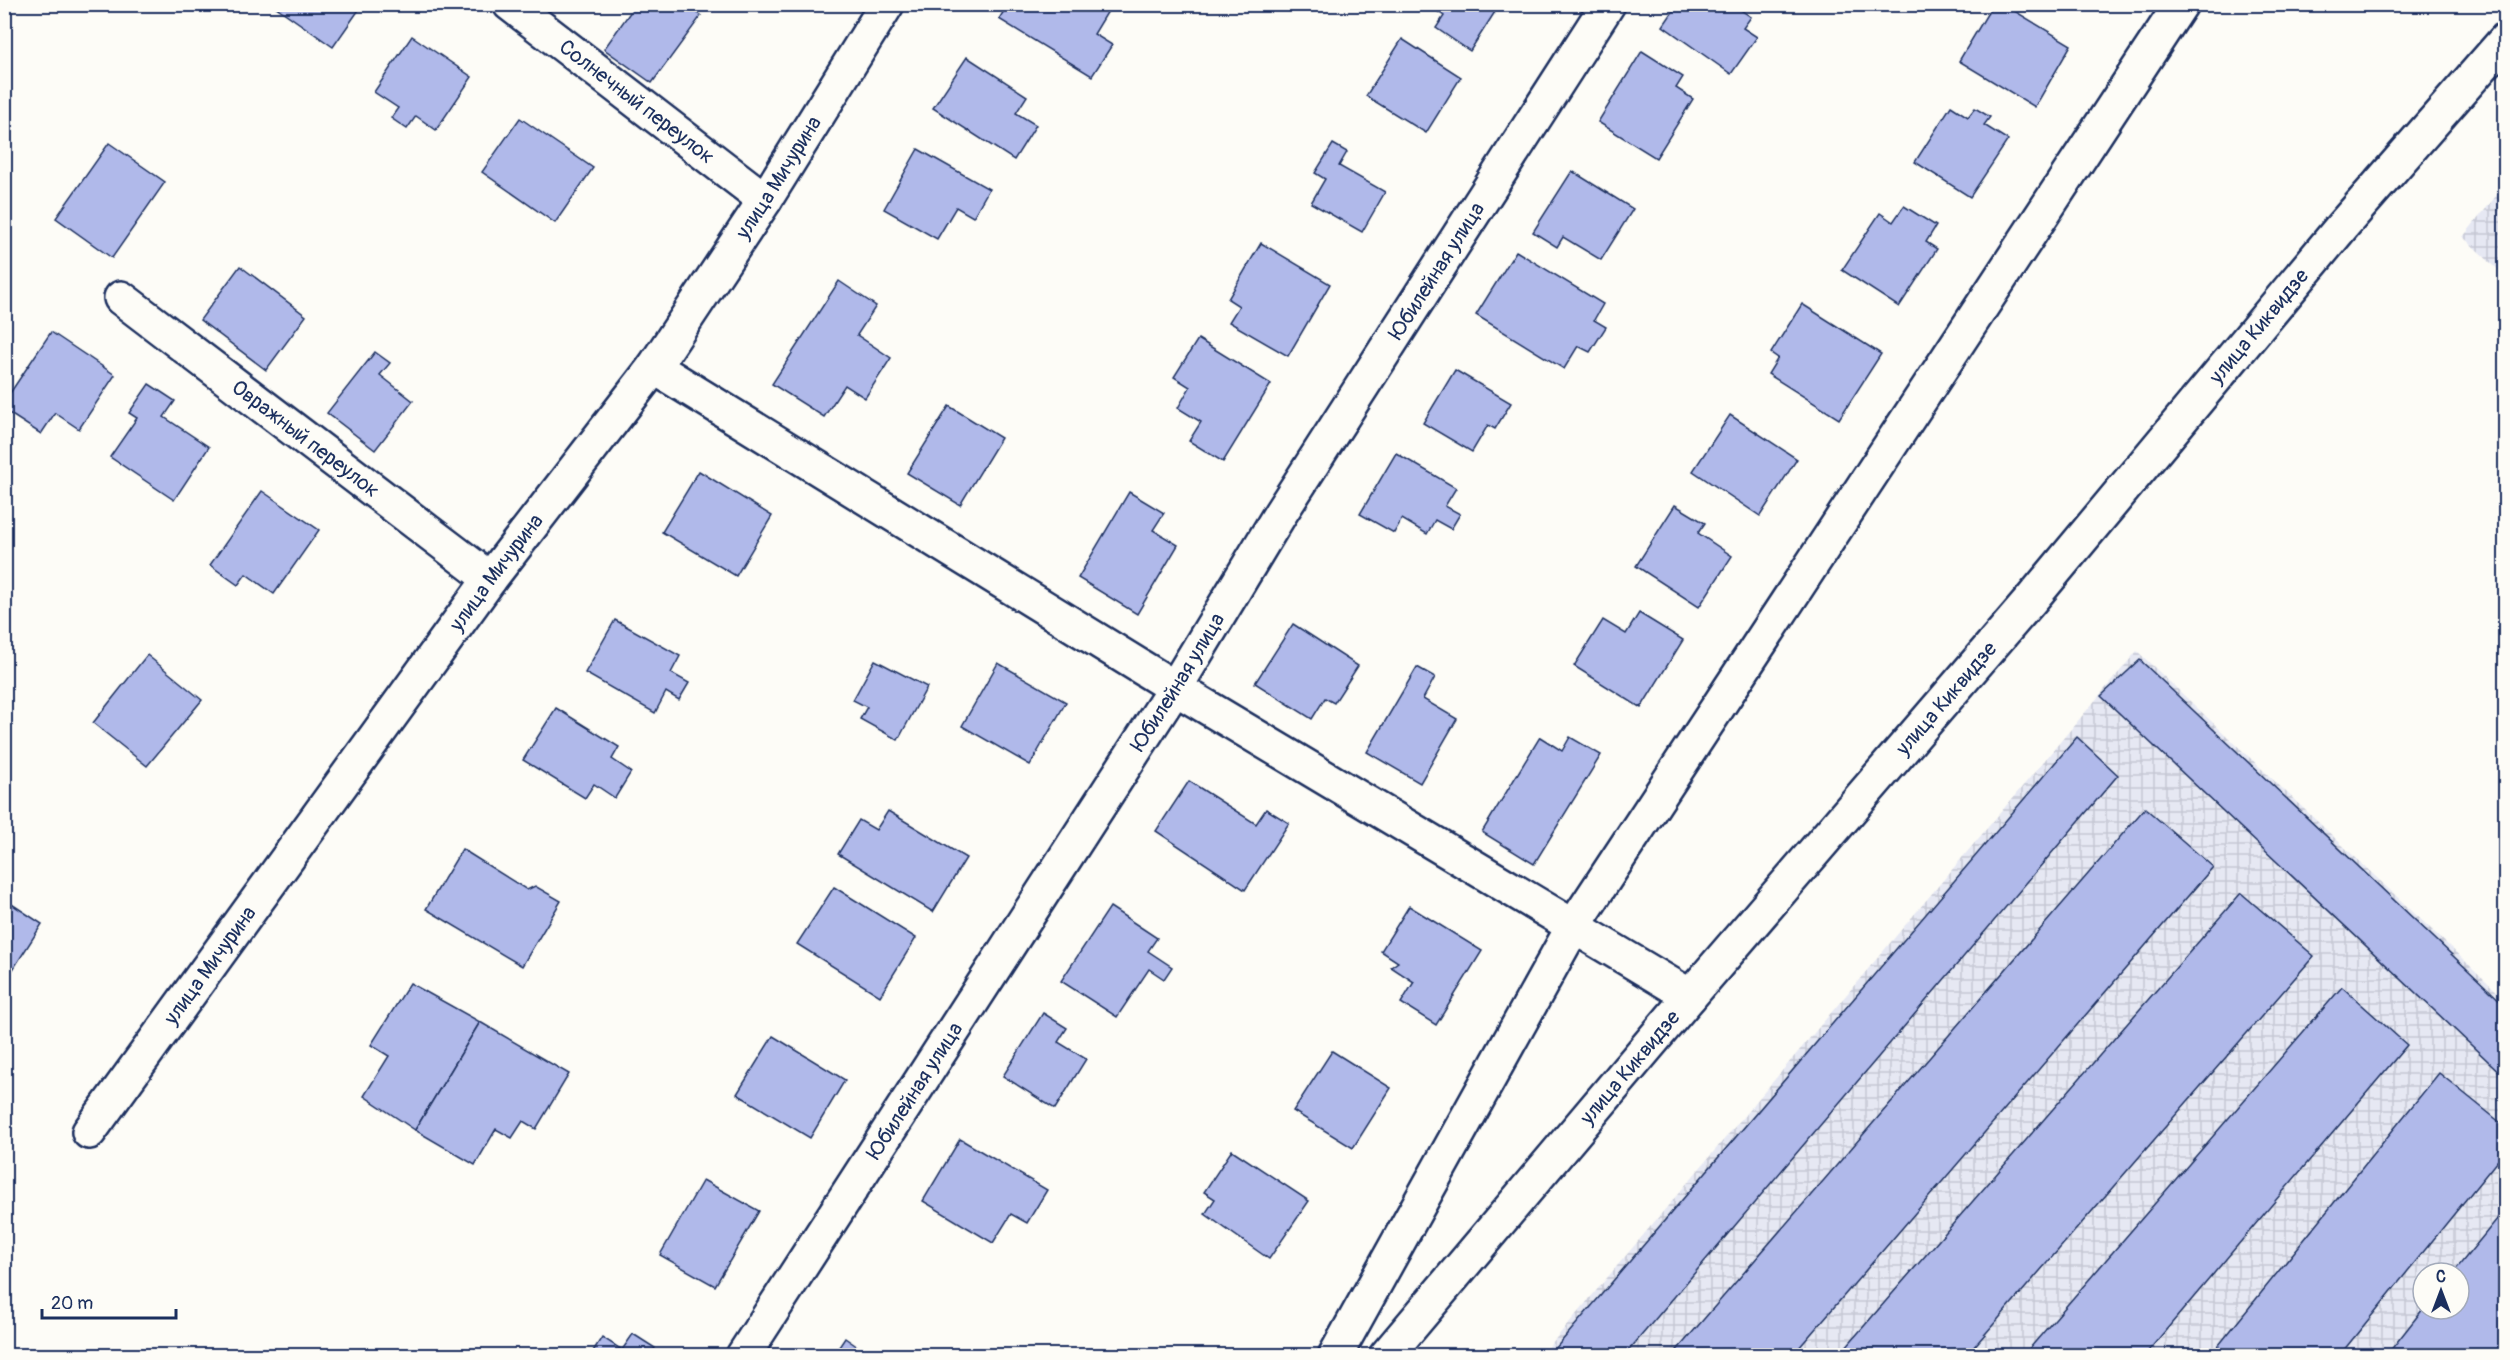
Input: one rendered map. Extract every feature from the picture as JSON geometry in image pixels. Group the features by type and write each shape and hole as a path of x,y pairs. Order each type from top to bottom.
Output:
{"street":[{"name":"Солнечный переулок","path":"510,4 765,200"},
{"name":"улица Мичурина","path":"88,1132 490,579 654,367 765,200 887,4"},
{"name":"Юбилейная улица","path":"742,1356 1175,688 1280,514 1608,4"},
{"path":"1335,1356 1573,927 2181,4"},
{"name":"улица Киквидзе","path":"1386,1356 1690,996 2030,601 2344,224 2505,39"},
{"name":"Овражный переулок","path":"121,298 490,579"},
{"path":"654,367 1175,688 1690,996"}],"shaded area":[{"path":"2505,185 2505,276 2463,237"},
{"path":"2137,651 2505,999 2505,1355 1541,1356"}],"building":[{"path":"272,4 363,4 333,47"},
{"path":"636,4 686,4 701,16 652,83 604,49"},
{"path":"1008,4 1097,4 1108,11 1094,34 1112,45 1092,76 999,19"},
{"path":"1500,4 1470,51 1436,28 1444,16 1428,5"},
{"path":"1678,4 1732,4 1751,17 1743,28 1757,37 1731,74 1663,26"},
{"path":"1993,4 2003,4 2071,45 2035,107 1959,61"},
{"path":"412,36 472,77 436,130 416,116 407,129 391,118 398,108 374,92"},
{"path":"1402,39 1461,77 1426,133 1366,96"},
{"path":"1642,51 1683,77 1676,88 1693,99 1656,158 1598,122"},
{"path":"967,57 1027,96 1016,113 1036,125 1014,160 933,108"},
{"path":"1951,106 1968,117 1975,108 1990,117 1984,125 2008,140 1970,197 1915,162"},
{"path":"520,118 593,168 555,223 482,172"},
{"path":"109,143 165,182 112,258 56,218"},
{"path":"1333,144 1347,152 1339,166 1385,192 1362,232 1311,203 1325,179 1315,173"},
{"path":"918,149 989,189 973,217 956,207 937,239 884,209"},
{"path":"1572,171 1633,209 1601,260 1563,237 1557,247 1533,232"},
{"path":"1904,206 1936,226 1926,242 1937,249 1899,307 1842,270 1880,213 1893,222"},
{"path":"1261,243 1330,284 1288,356 1229,322 1239,306 1228,299"},
{"path":"1516,251 1603,304 1594,320 1606,327 1590,352 1578,346 1564,369 1476,315"},
{"path":"240,266 306,316 266,370 200,320"},
{"path":"839,281 876,306 857,335 891,358 865,398 845,385 824,417 772,384"},
{"path":"1802,304 1881,354 1839,419 1768,374 1778,358 1771,353"},
{"path":"51,332 115,375 79,429 55,413 41,434 4,410 4,402"},
{"path":"1198,339 1271,384 1223,462 1189,441 1201,422 1178,408 1190,387 1174,377"},
{"path":"375,352 390,363 380,375 413,401 375,450 327,413"},
{"path":"1455,370 1511,403 1495,429 1488,425 1472,452 1423,423"},
{"path":"149,384 175,401 164,417 209,447 174,500 110,457 137,418 129,413"},
{"path":"949,406 1001,438 960,505 907,473"},
{"path":"1730,415 1797,459 1760,516 1693,471"},
{"path":"1396,453 1456,488 1445,506 1460,514 1451,529 1435,520 1427,534 1402,519 1394,533 1360,514"},
{"path":"699,471 772,516 736,576 662,532"},
{"path":"262,491 319,530 274,594 246,574 238,585 210,565"},
{"path":"1129,492 1164,513 1153,530 1178,545 1137,614 1078,578"},
{"path":"1675,505 1705,523 1698,533 1732,556 1699,607 1636,566"},
{"path":"1639,613 1683,640 1641,708 1574,666 1603,620 1626,634"},
{"path":"615,620 680,656 671,673 689,683 679,700 666,692 655,713 585,673"},
{"path":"1293,624 1358,666 1334,703 1325,698 1312,719 1255,683"},
{"path":"147,655 202,700 147,766 93,723"},
{"path":"875,660 927,687 898,740 860,719 867,707 853,700"},
{"path":"2140,660 2506,1006 2506,1078 2101,696"},
{"path":"998,663 1066,702 1030,765 962,726"},
{"path":"1417,667 1435,677 1423,699 1457,719 1420,783 1367,752"},
{"path":"556,708 619,747 612,759 631,772 615,798 594,784 585,798 523,760"},
{"path":"1540,737 1562,751 1570,737 1601,755 1534,864 1482,832"},
{"path":"2077,737 2118,775 1624,1356 1549,1356"},
{"path":"1189,781 1256,824 1266,809 1289,823 1245,890 1156,831"},
{"path":"2145,808 2213,867 1792,1356 1672,1356"},
{"path":"888,811 966,858 933,912 838,854 859,820 876,830"},
{"path":"462,849 527,890 535,886 561,901 522,966 426,909"},
{"path":"834,887 916,938 880,996 797,944"},
{"path":"2241,893 2314,956 1966,1356 1838,1356"},
{"path":"4,899 42,924 12,971 4,966"},
{"path":"1409,906 1482,951 1436,1025 1401,1003 1414,982 1391,967 1398,962 1381,951"},
{"path":"1110,907 1157,938 1148,951 1172,967 1164,979 1149,969 1117,1017 1061,981"},
{"path":"410,983 480,1022 415,1130 364,1096 389,1056 371,1045"},
{"path":"2342,987 2407,1045 2144,1356 2023,1356"},
{"path":"1043,1013 1067,1028 1058,1042 1086,1059 1055,1109 1003,1076"},
{"path":"480,1022 569,1074 536,1129 523,1121 512,1138 496,1129 475,1165 415,1130"},
{"path":"773,1036 845,1080 810,1138 737,1094"},
{"path":"1332,1051 1391,1088 1353,1148 1293,1111"},
{"path":"2439,1073 2506,1127 2506,1150 2416,1261 2411,1261 2411,1267 2339,1356 2210,1356"},
{"path":"960,1139 1047,1190 1027,1223 1011,1214 993,1243 923,1201"},
{"path":"1232,1150 1309,1201 1269,1259 1205,1214 1215,1199 1204,1192"},
{"path":"703,1180 759,1211 715,1286 660,1255"},
{"path":"2506,1208 2506,1356 2386,1356 2414,1321 2471,1321 2471,1261 2463,1261"},
{"path":"633,1334 655,1348 650,1356 590,1356 602,1337 622,1350"},
{"path":"845,1338 871,1356 833,1356"}]}
